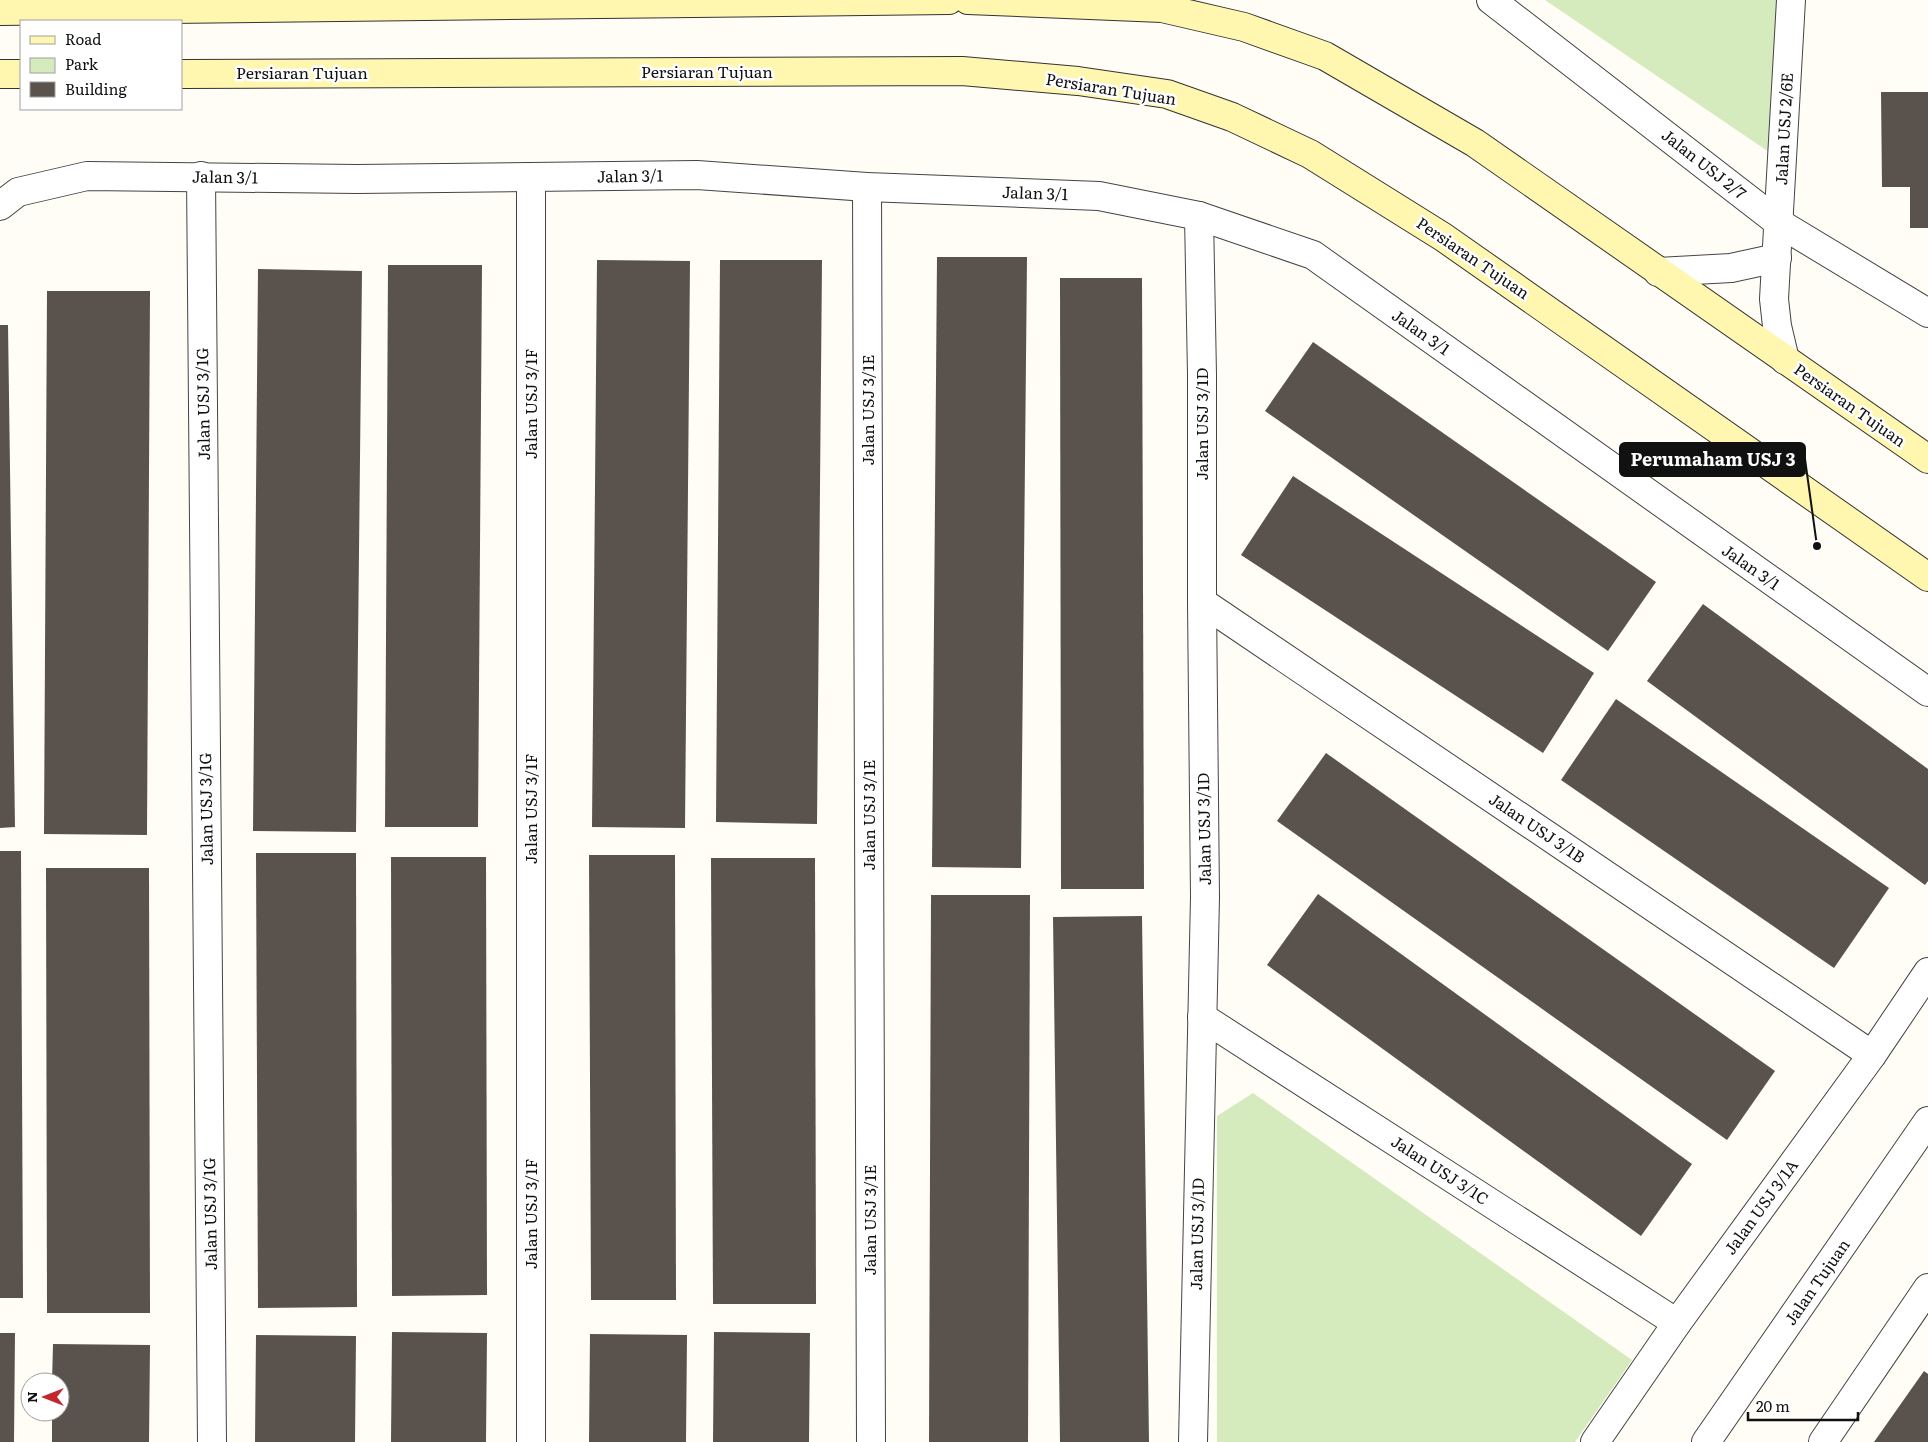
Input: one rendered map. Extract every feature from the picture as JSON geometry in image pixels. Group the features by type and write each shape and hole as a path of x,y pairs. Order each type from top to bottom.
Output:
{"main road":[{"path":"0,11 949,0"},
{"name":"Persiaran Tujuan","path":"968,0 1162,8 1244,27 1325,56 1475,143 1928,459"},
{"name":"Persiaran Tujuan","path":"182,74 962,71 1078,81 1167,94 1232,117 1310,154 1443,236 1928,577"},
{"path":"0,74 20,74"}],"street":[{"name":"Jalan USJ 2/7","path":"1491,0 1779,222 1928,313"},
{"name":"Jalan USJ 2/6E","path":"1785,360 1777,326 1774,299 1791,0"},
{"name":"Jalan 3/1","path":"0,206 18,192 87,176 357,179 697,175 867,187 1100,196 1199,216 1312,255 1928,692"},
{"name":"Jalan USJ 3/1G","path":"201,176 212,1442"},
{"name":"Jalan USJ 3/1F","path":"531,177 531,1442"},
{"name":"Jalan USJ 3/1E","path":"867,187 871,1442"},
{"name":"Jalan USJ 3/1D","path":"1193,1442 1205,897 1202,375 1199,216"},
{"path":"1658,272 1731,268 1777,258"},
{"name":"Jalan USJ 3/1B","path":"1202,602 1872,1055"},
{"name":"Jalan USJ 3/1A","path":"1595,1442 1677,1323 1872,1055 1928,972"},
{"name":"Jalan USJ 3/1C","path":"1202,1017 1677,1323"},
{"name":"Jalan Tujuan","path":"1706,1442 1928,1121"},
{"path":"1823,1442 1928,1288"}],"green space":[{"path":"1545,0 1793,0 1794,169"},
{"path":"1253,1093 1632,1360 1575,1442 1217,1442 1217,1116"}],"building":[{"path":"1881,92 1928,92 1928,228 1910,228 1910,187 1882,187"},
{"path":"937,257 1027,257 1021,868 932,867"},
{"path":"597,260 690,261 685,828 592,827"},
{"path":"720,260 822,260 817,824 716,822"},
{"path":"388,265 482,265 478,827 385,827"},
{"path":"258,269 362,271 356,832 253,831"},
{"path":"1060,278 1142,278 1144,889 1061,889"},
{"path":"47,291 150,291 147,835 44,834"},
{"path":"0,325 8,325 15,827 0,828"},
{"path":"1313,342 1656,582 1608,651 1265,411"},
{"path":"1293,476 1594,673 1543,753 1241,555"},
{"path":"1703,604 1928,769 1928,881 1925,885 1647,681"},
{"path":"1616,699 1889,888 1834,968 1561,780"},
{"path":"1326,753 1775,1071 1727,1140 1277,821"},
{"path":"0,851 21,851 23,1298 0,1298"},
{"path":"256,853 356,853 357,1307 258,1308"},
{"path":"589,855 675,855 676,1300 591,1300"},
{"path":"391,857 486,857 487,1295 392,1296"},
{"path":"711,858 815,858 816,1304 713,1304"},
{"path":"46,868 149,868 150,1313 47,1313"},
{"path":"1318,894 1692,1164 1641,1236 1267,965"},
{"path":"931,895 1030,895 1028,1442 929,1442"},
{"path":"1142,916 1149,1442 1060,1442 1053,917"},
{"path":"392,1332 487,1333 486,1442 391,1442"},
{"path":"714,1332 810,1333 809,1442 713,1442"},
{"path":"0,1333 15,1333 14,1442 0,1442"},
{"path":"590,1334 687,1335 686,1442 589,1442"},
{"path":"256,1335 356,1336 355,1442 255,1442"},
{"path":"53,1344 150,1345 149,1442 52,1442 52,1422 70,1422 70,1372 52,1372"},
{"path":"1924,1371 1928,1374 1928,1442 1874,1442"}],"place":[{"name":"Perumaham USJ 3","path":"1817,546"}]}
